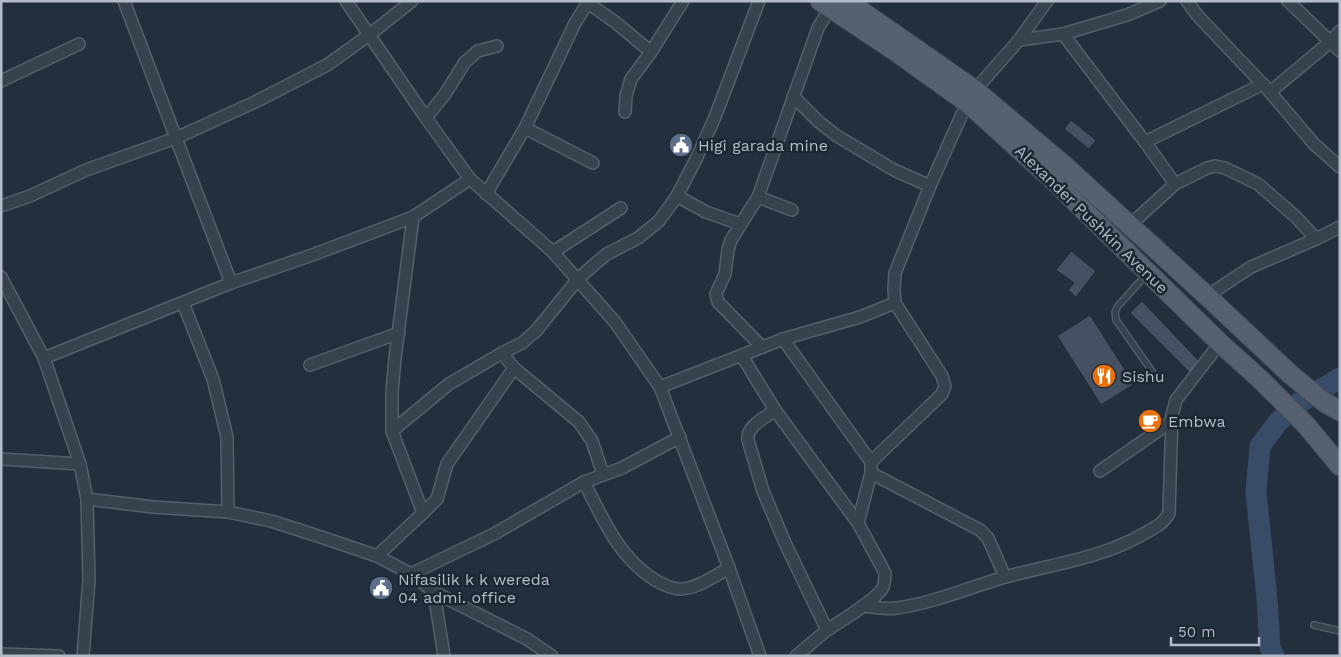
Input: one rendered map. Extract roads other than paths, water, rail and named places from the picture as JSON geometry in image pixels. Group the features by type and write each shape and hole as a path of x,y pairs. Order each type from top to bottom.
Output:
{"main road":[{"name":"Alexander Pushkin Avenue","path":"847,1 1065,166 1290,374 1332,407 1340,416"},
{"name":"Alexander Pushkin Avenue","path":"828,3 895,51 972,97 1053,180 1306,425 1340,466"},
{"path":"1306,425 1340,453"}],"street":[{"path":"124,1 231,283"},
{"path":"346,1 470,179 554,252 615,322 660,386 760,656"},
{"path":"1,206 30,196 86,170 176,138 255,102 328,65 370,35 412,1"},
{"path":"624,112 631,79 651,52 683,1"},
{"path":"392,431 449,384 522,343 536,331 578,279 608,254 638,238 659,221 677,196 715,117 759,1"},
{"path":"858,523 871,467 942,394 945,386 942,376 896,303 894,289 895,273 930,186 962,114 972,97 1019,40 1047,1"},
{"path":"1019,40 1063,34 1127,15 1160,1"},
{"path":"1187,1 1197,15 1266,88 1314,144 1340,167"},
{"path":"1288,1 1340,52"},
{"path":"486,194 525,128 575,24 588,2 651,52"},
{"path":"762,347 716,298 716,294 725,274 731,240 758,197 828,3"},
{"path":"1145,142 1266,88 1330,42 1340,31"},
{"path":"1063,34 1175,184"},
{"path":"1,81 79,44"},
{"path":"426,118 445,94 465,62 478,51 496,46"},
{"path":"793,96 819,122 837,136 894,170 930,186"},
{"path":"525,128 593,163"},
{"path":"1129,226 1175,184 1215,166 1225,168 1258,184 1296,217 1316,240"},
{"path":"44,358 231,283 413,217 470,179"},
{"path":"677,196 706,212 740,224"},
{"path":"758,197 792,210"},
{"path":"554,252 621,208"},
{"path":"413,217 393,375 392,431 422,513"},
{"path":"1207,296 1251,267 1316,240 1340,227"},
{"path":"1,277 44,358 80,464 87,499 89,580 83,656"},
{"path":"183,303 213,379 227,437 228,512"},
{"path":"660,386 783,339 860,317 896,303"},
{"path":"310,365 399,333"},
{"path":"783,339 871,467 980,530 988,538 1005,577"},
{"path":"863,606 895,609 915,605 1005,577 1072,562 1107,551 1137,538 1163,522 1169,513 1172,421 1176,400 1220,343"},
{"path":"502,353 514,368 579,422 592,441 603,474"},
{"path":"742,356 775,410 858,523 885,573 882,588 863,606 828,630 796,656"},
{"path":"377,556 437,499 447,464 514,368"},
{"path":"775,410 751,429 747,434 748,440 763,490 785,543 828,630"},
{"path":"1100,472 1172,421"},
{"path":"411,574 494,534 584,482 622,468 680,437"},
{"path":"1,459 80,464"},
{"path":"584,482 608,530 624,555 644,573 664,585 679,590 694,587 729,568"},
{"path":"87,499 153,507 228,512 271,521 377,556 411,574 434,592 527,639 550,655"},
{"path":"434,592 444,656"},
{"path":"1,654 59,656"}],"lane":[{"path":"1148,272 1118,306 1115,312 1116,320 1156,377"},
{"path":"1314,625 1340,632"}],"waterway":[{"path":"1274,656 1270,647 1256,492 1260,446 1278,422 1299,403 1340,378"}],"place":[{"name":"Higi garada mine","path":"681,145"},
{"name":"Sishu","path":"1104,376"},
{"name":"Embwa","path":"1150,421"},
{"name":"Nifasilik k k wereda 04 admi. office","path":"381,588"}]}
